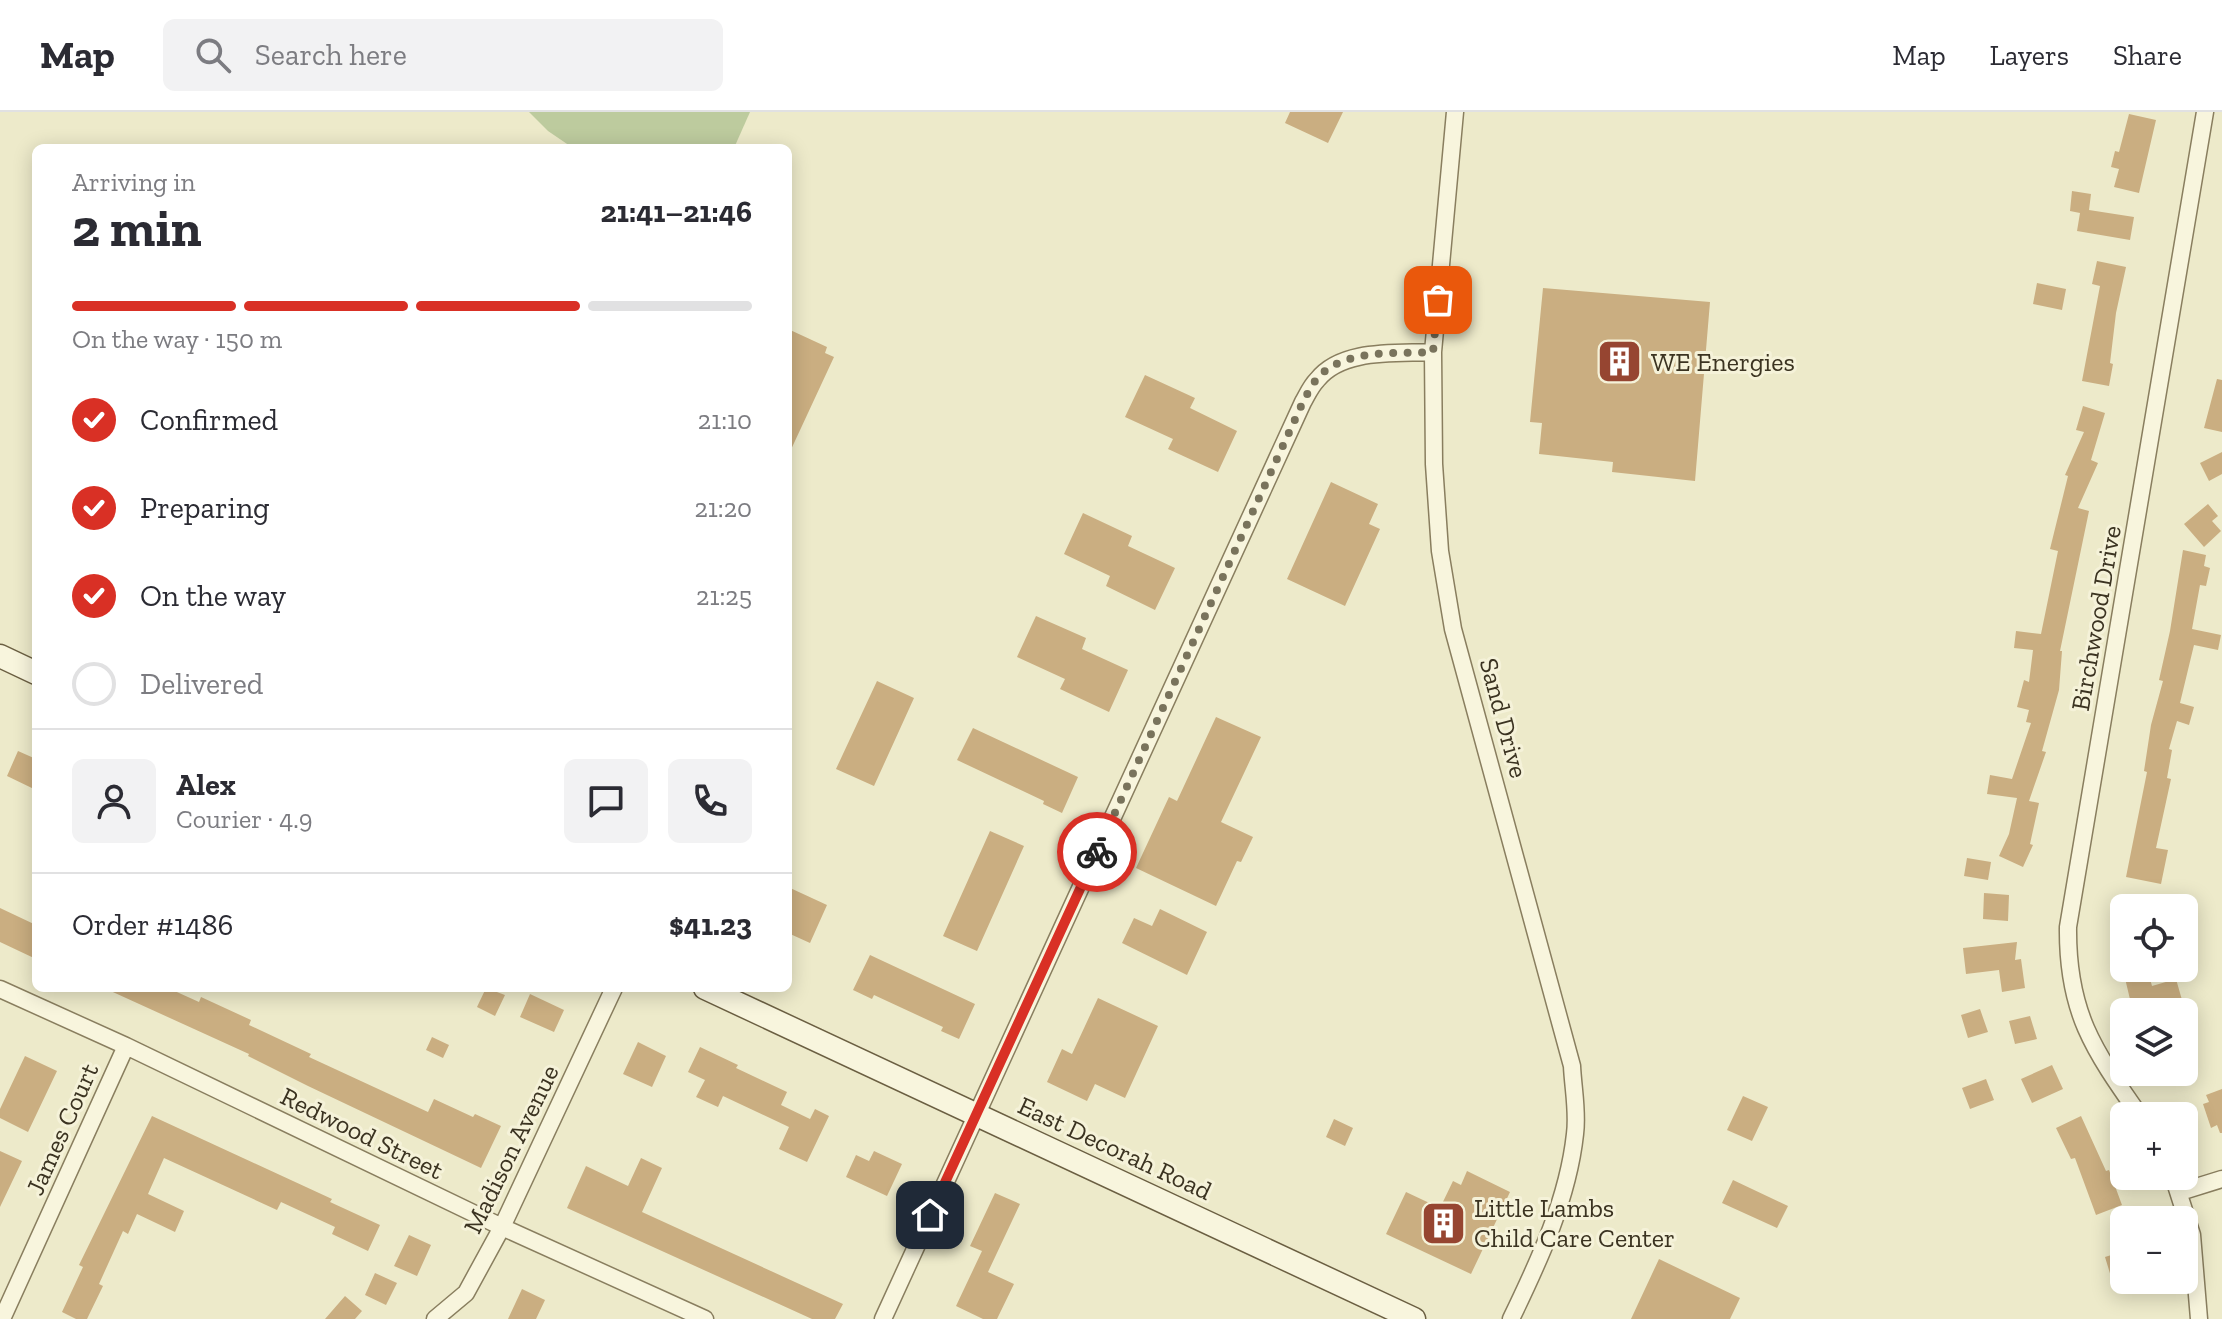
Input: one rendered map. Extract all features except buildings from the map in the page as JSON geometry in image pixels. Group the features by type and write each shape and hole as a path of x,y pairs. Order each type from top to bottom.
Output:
{"street":[{"name":"Sand Drive","path":"1455,112 1433,352 1434,464 1439,538 1453,629 1572,1066 1576,1133 1544,1251 1511,1319"},
{"name":"Birchwood Drive","path":"2131,1102 2089,1040 2074,996 2067,961 2068,927 2205,112"},
{"path":"883,1319 1303,402 1318,378 1334,365 1366,356 1433,352"},
{"path":"0,656 32,671"},
{"name":"Redwood Street","path":"0,989 126,1046 502,1227 705,1319"},
{"name":"Madison Avenue","path":"435,1319 466,1293 502,1227 612,992"},
{"name":"East Decorah Road","path":"714,992 1414,1319"},
{"name":"James Court","path":"2,1319 126,1046"},
{"path":"2198,1182 2222,1179"},
{"path":"2178,1190 2192,1235 2199,1319"}],"green space":[{"path":"529,112 750,112 736,144 567,144"}],"way so far":[{"path":"1097,852 1303,402 1318,378 1334,365 1366,356 1433,352 1438,300"}],"place":[{"name":"WE Energies","path":"1620,362"},
{"name":"Little Lambs Child Care Center","path":"1443,1223"}],"route":[{"path":"930,1215 1097,852"}]}
